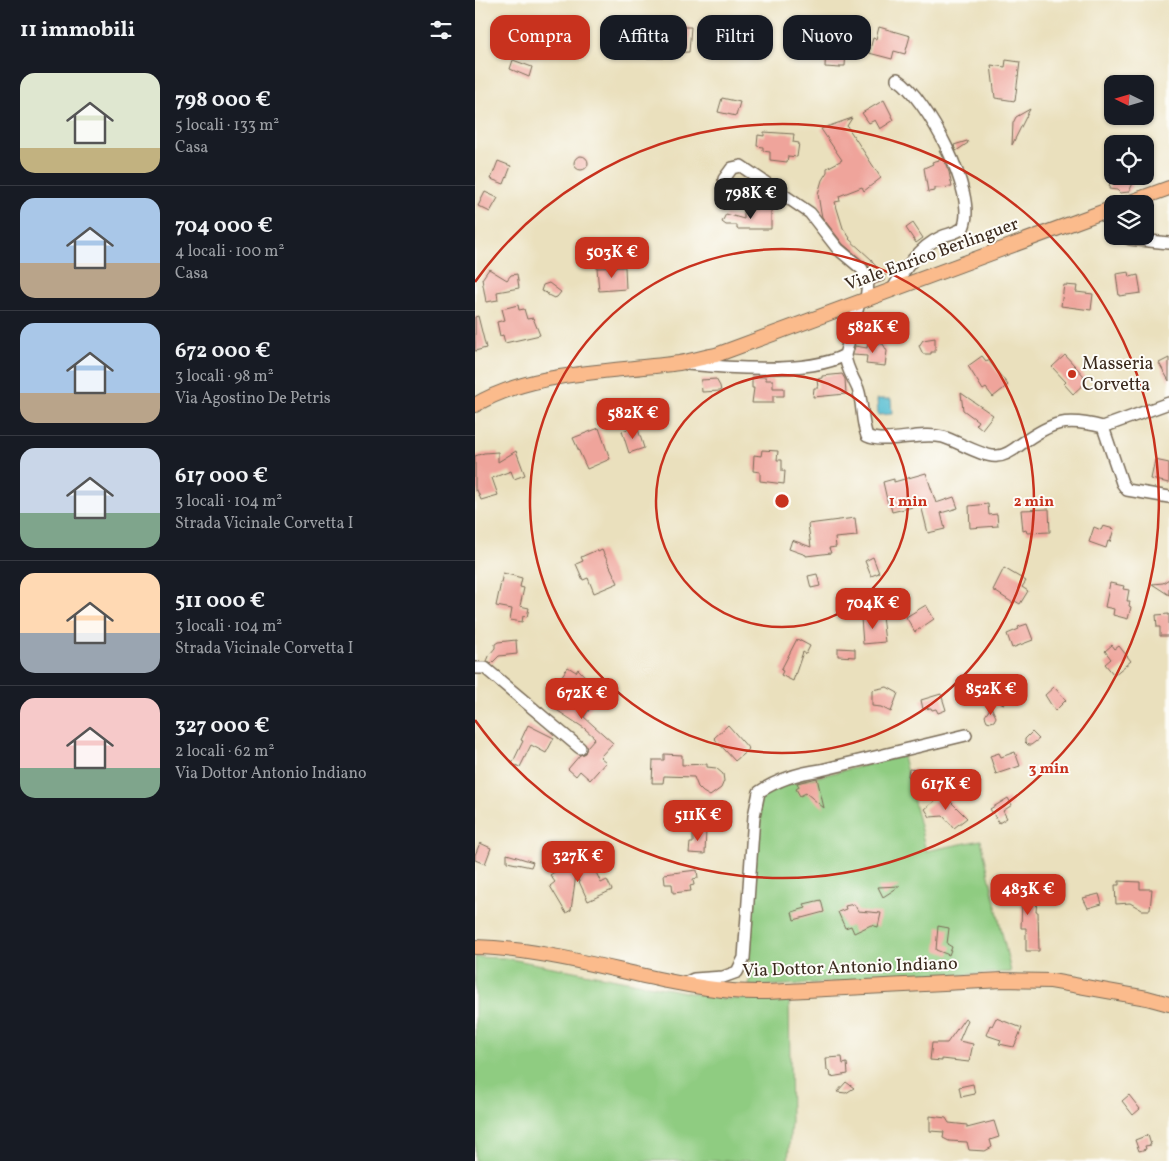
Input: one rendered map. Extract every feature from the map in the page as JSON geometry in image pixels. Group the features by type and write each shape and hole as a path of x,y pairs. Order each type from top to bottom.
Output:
{"main road":[{"path":"1150,195 1169,188"},
{"name":"Viale Enrico Berlinguer","path":"475,405 507,390 534,382 613,370 680,363 716,354 1104,211"},
{"name":"Via Dottor Antonio Indiano","path":"475,947 501,948 564,958 733,991 767,992 1003,980 1051,981 1147,998 1169,1004"}],"street":[{"path":"892,290 907,266 928,245 941,237 963,228 967,216 963,188 948,151 911,91 897,79"},
{"path":"724,179 732,168 741,166 811,213 838,249 862,269 868,282 845,355 846,365 859,390 867,436 875,439 912,436 942,437 997,456 1014,450 1045,427 1073,421 1103,426 1169,403"},
{"path":"1154,241 1169,243"},
{"path":"680,363 777,368 820,364 834,361 845,355"},
{"path":"1103,426 1122,483 1127,490 1169,497"},
{"path":"475,668 485,668 581,748"},
{"path":"685,983 694,979 723,977 737,972 744,958 754,816 759,792 804,772 821,770 966,735"}],"green space":[{"path":"903,756 926,851 981,840 1011,972 749,986 752,960 747,958 758,795 775,787"},
{"path":"475,957 505,958 722,999 789,999 791,1122 788,1161 475,1161"}],"water":[{"path":"877,399 891,399 892,414 878,415"}],"building":[{"path":"687,27 691,27 689,52 687,52"},
{"path":"879,27 910,36 905,54 894,51 892,59 871,54 873,38 876,39"},
{"path":"513,60 532,67 529,77 510,69"},
{"path":"825,60 845,60 845,66 840,66 840,68 825,67"},
{"path":"1006,60 1020,62 1015,101 995,98 991,65 1005,67"},
{"path":"722,98 740,102 736,116 718,112"},
{"path":"884,100 894,120 880,129 875,120 869,123 862,113"},
{"path":"1030,109 1012,145 1013,123 1016,117"},
{"path":"852,118 847,126 881,178 864,191 862,187 839,196 840,201 835,202 843,228 849,239 885,275 884,281 875,284 869,266 843,244 822,217 818,194 827,168 842,160 821,129"},
{"path":"764,132 794,134 793,142 799,143 797,157 788,156 787,162 770,160 770,152 763,151 763,147 757,146 758,135 764,136"},
{"path":"967,141 968,143 956,151 954,145"},
{"path":"940,151 949,172 952,187 935,188 935,191 928,192 924,168 933,164 932,162 943,159"},
{"path":"578,156 584,156 588,163 584,170 578,170 574,166 574,160"},
{"path":"498,161 511,166 504,184 491,179"},
{"path":"1110,185 1132,185 1129,192 1120,193 1117,190 1109,189"},
{"path":"485,192 498,198 490,212 478,206"},
{"path":"744,209 771,209 771,229 737,229 737,225 726,225 722,222 726,214 744,219"},
{"path":"913,223 923,238 916,243 906,228"},
{"path":"625,267 626,289 599,291 597,268"},
{"path":"489,269 507,280 511,275 517,274 519,288 497,292 498,300 486,302 482,279"},
{"path":"1129,272 1130,277 1138,275 1141,293 1119,296 1116,274"},
{"path":"549,283 561,292 557,297 554,298 541,291 543,285"},
{"path":"1064,285 1077,286 1076,292 1093,294 1091,310 1061,306"},
{"path":"518,305 519,310 524,309 527,319 533,318 540,335 505,343 503,335 500,336 497,322 505,320 502,309"},
{"path":"478,316 486,348 475,351 475,317"},
{"path":"935,338 935,352 923,354 919,346 923,340"},
{"path":"868,343 883,344 887,351 885,366 866,364 867,356 853,355 855,346 867,348"},
{"name":"Masseria Corvetta","path":"1065,355 1084,376 1083,378 1086,382 1073,394 1064,384 1066,382 1052,367"},
{"path":"982,356 986,361 988,360 1008,385 993,397 986,388 983,390 968,366"},
{"path":"1169,358 1169,381 1159,363"},
{"path":"842,374 845,379 846,394 813,397 814,388 818,388 817,379 822,378 822,376"},
{"path":"752,377 766,377 766,380 773,380 773,388 784,388 784,396 773,396 773,403 752,403 754,388 752,388"},
{"path":"716,379 721,391 702,392 701,380"},
{"path":"961,393 993,415 982,429 976,424 978,421 963,410"},
{"path":"637,426 644,448 629,453 622,431"},
{"path":"599,428 610,459 587,469 573,438"},
{"path":"762,450 778,451 777,460 782,460 782,471 785,471 784,484 760,481 760,472 753,471 754,455 761,456"},
{"path":"516,451 525,475 514,479 511,471 492,478 498,495 481,500 477,490 475,491 475,456 498,452 498,462"},
{"path":"1155,460 1169,463 1169,483 1151,479"},
{"path":"926,473 936,503 954,497 958,508 941,513 945,529 928,533 921,505 892,512 890,504 888,504 883,482 894,479 894,482"},
{"path":"988,504 989,515 997,514 998,526 970,528 969,506"},
{"path":"1049,509 1050,532 1027,533 1026,530 1023,531 1021,510"},
{"path":"855,518 857,536 835,538 836,547 829,548 831,553 806,556 789,549 792,540 811,547 808,524"},
{"path":"1103,526 1114,529 1106,548 1089,542 1094,527 1101,530"},
{"path":"597,550 598,552 602,550 618,583 594,593 588,578 583,580 576,564 583,561 581,557"},
{"path":"873,557 879,573 871,576 865,561"},
{"path":"1004,568 1026,581 1022,587 1028,591 1020,604 1015,601 1013,603 993,590"},
{"path":"503,573 522,578 520,587 524,588 520,606 529,608 527,617 523,616 522,622 510,620 512,609 496,606"},
{"path":"817,574 820,586 811,588 808,576"},
{"path":"1169,579 1169,595 1152,584 1163,583"},
{"path":"1110,583 1124,586 1123,589 1129,590 1127,601 1130,601 1129,606 1131,607 1128,619 1113,615 1114,609 1105,607"},
{"path":"926,605 934,619 915,632 906,617"},
{"path":"1169,614 1169,636 1160,636 1160,627 1157,627 1156,615"},
{"path":"882,616 885,642 863,644 861,618"},
{"path":"1027,624 1033,640 1012,648 1007,634"},
{"path":"797,639 810,646 806,654 803,652 793,681 781,675 783,671 781,670"},
{"path":"516,640 517,654 499,656 491,664 487,661 495,648 495,644"},
{"path":"1112,645 1115,649 1119,646 1131,661 1114,675 1105,664 1111,659 1105,651"},
{"path":"838,648 855,649 855,657 838,656"},
{"path":"568,667 576,672 578,669 601,693 584,717 613,743 600,757 606,762 590,780 580,771 576,776 568,769 580,755 585,753 587,747 595,738 552,705 566,684 559,680"},
{"path":"887,687 898,693 891,712 881,707 872,706 872,690"},
{"path":"1054,687 1066,700 1055,711 1045,695"},
{"path":"980,690 1007,695 1004,704 978,694"},
{"path":"941,694 946,710 938,713 936,709 923,709 921,700"},
{"path":"991,707 996,717 991,722 987,721 985,716"},
{"path":"528,725 554,738 546,753 531,745 520,767 512,764"},
{"path":"728,725 749,749 735,761 714,738"},
{"path":"1032,732 1039,739 1028,745 1025,739"},
{"path":"1015,752 1020,766 996,774 990,756 999,753 1001,757"},
{"path":"664,754 682,755 682,765 707,764 707,767 716,768 723,774 724,781 721,788 710,796 698,787 694,777 664,776 663,783 652,783 653,760 664,760"},
{"path":"909,769 927,771 925,787 917,795 912,787 913,780 908,776"},
{"path":"817,778 824,808 806,793 800,796 796,789 799,787 797,783"},
{"path":"943,794 967,818 954,828 943,816 930,817 925,809"},
{"path":"1008,798 1012,805 1003,811 1007,818 999,823 990,809"},
{"path":"693,829 706,829 705,854 689,853 690,843 693,843"},
{"path":"480,843 491,848 485,864 475,860"},
{"path":"507,854 533,862 531,867 507,862"},
{"path":"589,857 601,883 607,880 612,890 588,901 576,875 571,910 566,913 550,886 555,882 550,875 559,869"},
{"path":"697,870 698,878 693,879 694,885 690,886 691,891 673,893 672,884 665,884 664,874"},
{"path":"1119,881 1140,882 1140,889 1152,889 1150,910 1142,910 1130,903 1116,904 1115,885 1119,885"},
{"path":"900,886 883,897 878,887"},
{"path":"1002,889 1041,894 1040,899 1037,899 1036,912 1038,912 1039,951 1026,951 1026,928 1021,928 1022,899 1002,898"},
{"path":"1099,894 1102,904 1088,908 1083,898"},
{"path":"821,900 824,912 794,920 792,912 806,908 804,904"},
{"path":"854,904 858,911 881,913 878,927 871,925 854,933 851,926 845,928 838,912 846,909 845,906"},
{"path":"938,926 949,928 947,944 952,947 949,955 936,950"},
{"path":"965,1018 968,1020 959,1041 973,1044 969,1062 942,1059 942,1061 930,1060 932,1043 947,1043"},
{"path":"996,1018 1022,1028 1014,1047 999,1044 1001,1040 986,1035 990,1025 992,1026"},
{"path":"842,1057 843,1064 847,1063 848,1074 831,1077 830,1071 827,1070 826,1058"},
{"path":"846,1082 854,1088 846,1093 837,1092"},
{"path":"973,1084 975,1094 961,1097 959,1087"},
{"path":"1129,1095 1140,1109 1133,1115 1122,1101"},
{"path":"930,1116 946,1118 949,1123 967,1125 967,1128 994,1121 999,1137 990,1140 992,1147 985,1151 969,1150 967,1142 949,1141 943,1138 944,1132 930,1131"},
{"path":"1148,1135 1151,1145 1145,1146 1146,1149 1139,1151 1135,1140"}],"place":[{"name":"Masseria Corvetta","path":"1072,374"}]}
